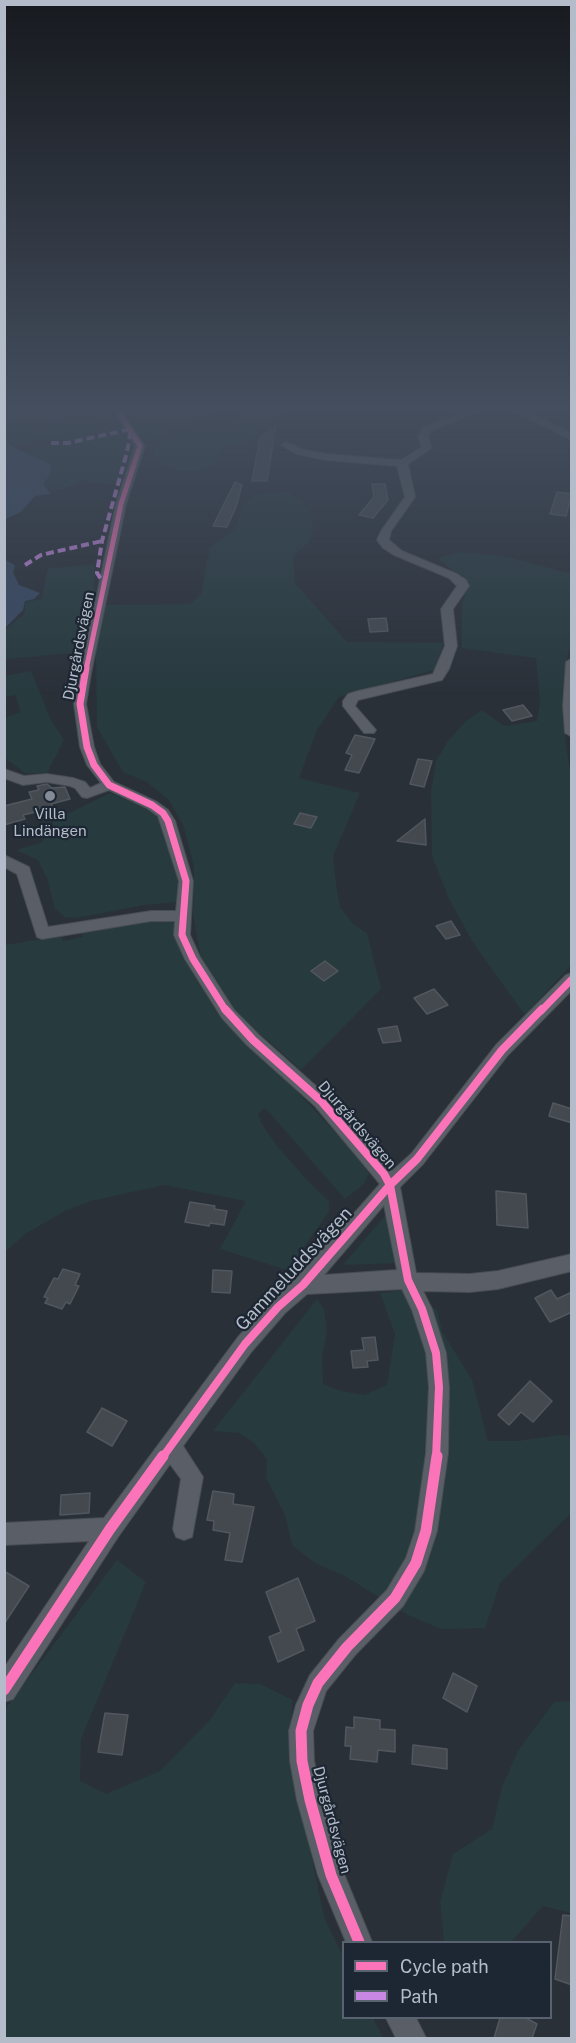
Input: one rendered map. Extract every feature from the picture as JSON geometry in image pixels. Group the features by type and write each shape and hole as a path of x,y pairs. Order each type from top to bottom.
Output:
{"street":[{"name":"Djurgårdsvägen","path":"120,504 80,704 87,747 94,765 109,785 119,792 152,805 163,813 168,821 186,881 182,935 186,946 228,1014 321,1101 384,1174 390,1185 408,1280 422,1309 436,1353 437,1453 426,1531 416,1563 395,1599 347,1647 318,1683 308,1705 301,1731 302,1761 310,1800 331,1875 359,1941"},
{"path":"369,730 349,706 349,701 363,694 438,677 451,646 447,609 463,586 460,580 453,576 398,553 387,546 383,540 386,531 405,504"},
{"path":"572,662 569,706 572,733"},
{"path":"4,773 23,781 47,778 73,782 80,785 87,794 109,785"},
{"path":"4,860 24,871 42,933 151,916 183,916"},
{"name":"Gammeluddsvägen","path":"4,1690 110,1529 245,1344 278,1307 303,1285 390,1185 417,1159 502,1050 572,979"},
{"path":"303,1285 408,1280 470,1283 498,1280 572,1262"},
{"path":"171,1447 192,1477 184,1529"},
{"path":"4,1534 110,1529"},
{"path":"401,2019 412,2038"}],"green space":[{"path":"305,504 308,507 313,529 310,541 293,557 295,583 347,642 444,643 434,670 339,697 317,730 299,778 360,793 333,856 336,884 340,907 353,924 367,933 381,989 301,1070 265,1038 240,1021 201,958 193,914 194,866 183,825 169,800 147,782 123,772 97,727 96,651 5,659 4,631 24,614 26,602 42,599 48,568 95,565 93,596 105,605 190,604 201,594 210,547 235,529 243,506"},
{"path":"460,552 504,556 571,574 572,634 565,670 564,715 572,784 571,965 525,1015 474,944 449,899 432,856 431,792 436,761 448,741 466,721 482,710 504,726 537,721 540,701 536,658 462,648 462,604 467,588 463,580 438,558"},
{"path":"31,671 51,720 64,740 47,773 25,773 5,758 5,718 21,712 15,695 5,697 5,676"},
{"path":"110,793 155,812 161,820 181,881 177,902 144,905 76,918 65,917 55,909 47,878 38,860 16,850 40,843 50,835 53,821"},
{"path":"160,918 179,920 178,943 189,966 230,1025 291,1085 349,1147 369,1173 364,1184 345,1199 268,1111 264,1108 258,1114 263,1126 278,1147 329,1201 329,1212 287,1270 220,1249 246,1201 164,1185 91,1201 65,1211 25,1234 5,1252 5,945 61,936 63,941 83,937 82,932"},
{"path":"388,1212 399,1263 343,1265"},
{"path":"406,1290 437,1310 442,1331 472,1380 488,1441 571,1436 571,1513 500,1583 485,1628 441,1629 408,1615 345,1576 315,1563 292,1545 285,1515 266,1477 267,1459 253,1442 239,1433 213,1431 317,1299 324,1309 327,1331 322,1356 323,1384 341,1391 364,1395 387,1385 395,1334 380,1293"},
{"path":"117,1560 146,1582 81,1739 80,1781 106,1794 160,1771 209,1721 235,1683 260,1684 293,1700 288,1742 324,1917 342,1954 342,2019 374,2019 383,2038 5,2038 4,1711"},
{"path":"571,1701 571,1913 543,1906 512,1941 444,1941 440,1902 453,1854 492,1829 502,1787 518,1751 554,1702"}],"water":[{"path":"5,504 28,504 21,512 5,519"},
{"path":"5,560 15,565 13,572 19,585 40,593 34,599 25,601 23,610 5,628"}],"building":[{"path":"224,504 237,504 227,527 213,526"},
{"path":"368,504 384,504 373,518 359,515"},
{"path":"553,504 569,504 566,516 550,514"},
{"path":"386,618 388,631 370,632 368,619"},
{"path":"523,705 532,716 512,721 503,710"},
{"path":"355,735 375,739 359,773 345,770 352,755 346,753"},
{"path":"418,759 432,761 424,787 410,784"},
{"path":"47,784 52,788 65,787 70,799 51,804 53,808 23,815 25,819 4,825 4,806 32,799 29,792 39,790 37,786"},
{"path":"300,813 317,817 311,828 294,824"},
{"path":"425,819 426,845 397,841"},
{"path":"451,921 460,935 446,939 436,926"},
{"path":"325,961 338,971 324,981 311,971"},
{"path":"434,989 448,1005 427,1014 414,998"},
{"path":"397,1026 401,1041 383,1043 378,1029"},
{"path":"553,1103 572,1109 572,1123 549,1116"},
{"path":"496,1191 526,1194 528,1228 497,1225"},
{"path":"190,1202 215,1206 214,1209 227,1211 224,1225 210,1223 209,1226 185,1222"},
{"path":"63,1269 80,1274 75,1285 79,1286 70,1304 66,1302 62,1309 45,1303 48,1298 44,1297 54,1278 58,1279"},
{"path":"213,1270 232,1271 230,1293 212,1292"},
{"path":"551,1290 557,1299 572,1292 572,1312 550,1322 535,1298"},
{"path":"375,1337 378,1360 367,1361 368,1367 353,1368 351,1351 364,1350 362,1338"},
{"path":"530,1381 552,1401 533,1422 521,1412 509,1425 498,1415"},
{"path":"102,1408 127,1421 112,1446 87,1432"},
{"path":"213,1491 234,1494 233,1504 254,1507 242,1562 225,1560 230,1533 213,1530 214,1521 207,1520"},
{"path":"90,1493 89,1513 60,1515 61,1495"},
{"path":"4,1571 29,1586 4,1624"},
{"path":"298,1578 315,1621 296,1629 304,1650 278,1662 269,1637 281,1632 266,1592"},
{"path":"453,1673 477,1686 467,1712 443,1698"},
{"path":"105,1713 128,1715 122,1755 98,1752"},
{"path":"354,1717 380,1720 380,1729 395,1730 395,1752 378,1750 377,1762 350,1759 351,1746 345,1746 346,1727 354,1728"},
{"path":"413,1745 447,1749 447,1769 412,1764"},
{"path":"563,1915 572,1916 572,1985 555,1979"},
{"path":"500,2019 528,2019 537,2024 532,2038 494,2038"}],"marked path":[{"path":"103,582 97,573 111,504"},
{"path":"25,565 41,555 102,541"}],"cycle path":[{"path":"121,504 80,704 87,747 94,765 109,785 152,805 163,813 168,821 186,881 182,935 193,959 228,1014 253,1040 321,1101 384,1174 390,1185 408,1280 422,1309 436,1353 439,1387 437,1453 426,1531 416,1563 395,1598 347,1647 318,1683 308,1705 301,1731 302,1761 310,1800 331,1875 359,1941"},
{"path":"4,1690 110,1529 245,1344 278,1307 303,1285 390,1185 417,1159 502,1050 572,979"}],"place":[{"name":"Villa Lindängen","path":"50,796"}]}
